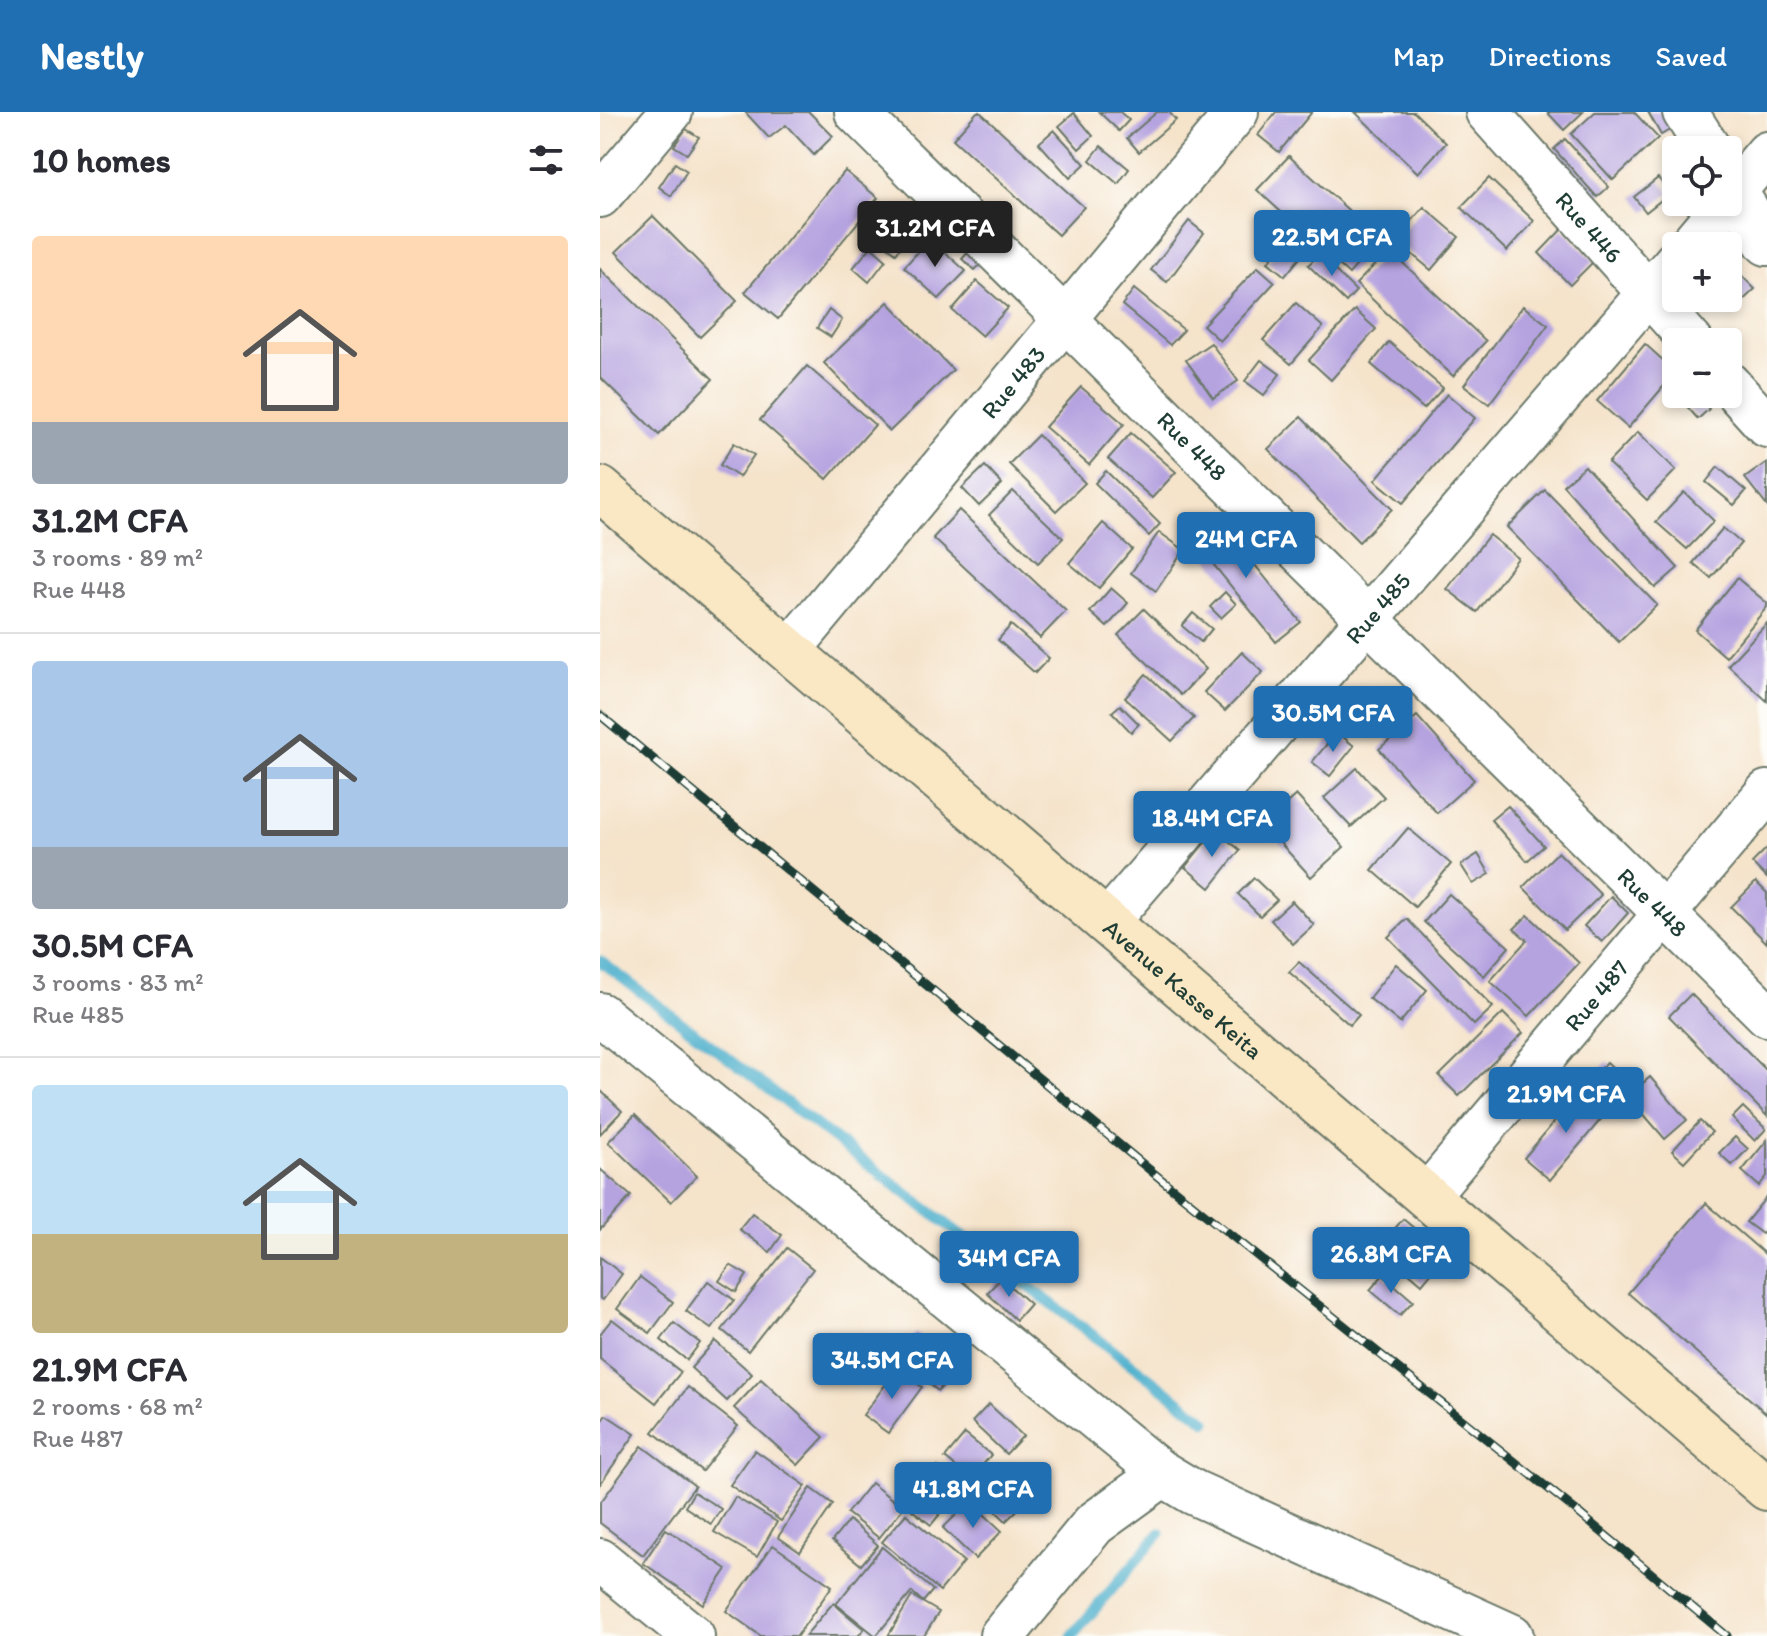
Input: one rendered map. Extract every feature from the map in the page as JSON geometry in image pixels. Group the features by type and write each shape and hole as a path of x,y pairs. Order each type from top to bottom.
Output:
{"main road":[{"name":"Avenue Kasse Keita","path":"600,489 1426,1197 1766,1483"}],"street":[{"path":"600,196 671,112"},
{"name":"Rue 448","path":"856,112 1767,1015"},
{"name":"Rue 483","path":"789,651 1237,112"},
{"name":"Rue 446","path":"1487,112 1679,328"},
{"path":"1685,112 1700,136"},
{"path":"1742,179 1767,153"},
{"path":"1742,210 1767,243"},
{"path":"1700,232 1712,216"},
{"name":"Rue 485","path":"1106,923 1662,278"},
{"path":"1742,398 1767,426"},
{"name":"Rue 487","path":"1426,1197 1767,792"},
{"path":"600,1014 1163,1474 1193,1492 1511,1636"},
{"path":"1002,1636 1094,1524 1163,1474"},
{"path":"600,1560 693,1636"}],"building":[{"path":"745,112 809,112 833,136 814,155 786,125 769,138"},
{"path":"977,112 1084,207 1058,235 953,139"},
{"path":"1099,112 1120,112 1129,120 1119,131"},
{"path":"1157,112 1169,112 1176,120 1139,152 1127,138"},
{"path":"1276,112 1312,112 1279,152 1258,135"},
{"path":"1355,112 1414,112 1446,143 1418,173"},
{"path":"1547,112 1583,112 1564,130"},
{"path":"1595,112 1634,112 1658,138 1613,180 1571,134"},
{"path":"1648,112 1670,112 1678,125 1661,135"},
{"path":"1074,113 1093,136 1079,149 1059,126"},
{"path":"686,129 699,137 687,154 674,146"},
{"path":"1054,130 1085,164 1070,178 1039,143"},
{"path":"1565,139 1609,187 1597,197 1554,149"},
{"path":"1101,146 1129,169 1118,184 1090,160"},
{"path":"1289,156 1380,239 1349,274 1257,190"},
{"path":"675,163 687,171 671,196 659,187"},
{"path":"845,171 878,198 778,319 745,292"},
{"path":"1489,178 1534,221 1507,251 1461,207"},
{"path":"1658,178 1662,183 1662,199 1646,212 1634,197"},
{"path":"896,206 919,224 896,253 873,236"},
{"path":"1424,207 1459,237 1431,270 1395,240"},
{"path":"653,216 737,301 700,337 616,252"},
{"path":"1189,221 1204,233 1167,282 1151,270"},
{"path":"1562,229 1594,261 1570,285 1539,253"},
{"path":"1291,234 1308,248 1285,276 1268,262"},
{"path":"930,239 966,271 939,299 904,267"},
{"path":"976,244 989,255 975,270 962,259"},
{"path":"871,247 886,260 869,282 853,268"},
{"path":"1389,250 1486,341 1453,376 1356,284"},
{"path":"1319,255 1356,291 1346,302 1308,265"},
{"path":"1258,267 1275,282 1220,341 1203,325"},
{"path":"600,269 713,379 659,435 600,377"},
{"path":"1742,276 1755,289 1742,301"},
{"path":"977,281 1008,308 982,336 952,310"},
{"path":"1134,289 1184,330 1170,345 1122,305"},
{"path":"888,302 953,370 890,431 824,363"},
{"path":"1296,303 1323,327 1291,364 1263,340"},
{"path":"1523,306 1548,325 1489,404 1464,385"},
{"path":"829,310 842,320 831,337 817,328"},
{"path":"1355,310 1376,329 1331,380 1309,360"},
{"path":"1389,342 1443,388 1424,409 1371,364"},
{"path":"1211,343 1238,381 1213,398 1186,360"},
{"path":"1645,344 1662,359 1662,388 1628,428 1597,401"},
{"path":"1261,360 1280,374 1264,395 1245,381"},
{"path":"807,366 875,425 827,479 760,420"},
{"path":"1081,387 1124,424 1089,465 1045,427"},
{"path":"1447,394 1475,418 1403,503 1375,480"},
{"path":"1688,408 1708,408 1709,409 1698,419"},
{"path":"1301,417 1392,509 1359,542 1268,449"},
{"path":"1638,432 1676,470 1647,500 1608,463"},
{"path":"1131,433 1176,472 1152,498 1108,459"},
{"path":"1038,435 1085,483 1056,511 1009,464"},
{"path":"734,443 754,455 739,477 720,465"},
{"path":"1767,462 1767,506 1745,478"},
{"path":"985,466 1002,484 979,506 962,488"},
{"path":"1585,466 1678,568 1655,588 1563,485"},
{"path":"1718,467 1746,491 1734,505 1706,482"},
{"path":"1106,471 1160,524 1149,536 1095,483"},
{"path":"1545,490 1657,605 1619,642 1507,527"},
{"path":"1013,491 1063,538 1038,563 989,515"},
{"path":"1684,492 1714,521 1687,549 1656,522"},
{"path":"959,510 1066,611 1040,638 933,538"},
{"path":"1217,518 1301,622 1276,642 1192,538"},
{"path":"1103,523 1132,549 1099,588 1069,563"},
{"path":"1723,528 1741,543 1711,578 1693,563"},
{"path":"1159,532 1184,550 1156,591 1131,573"},
{"path":"1489,535 1518,558 1477,612 1447,589"},
{"path":"1737,578 1767,603 1767,607 1726,657 1695,630"},
{"path":"1111,588 1128,603 1107,627 1090,612"},
{"path":"1225,592 1236,604 1221,618 1210,607"},
{"path":"1144,609 1206,669 1181,695 1118,635"},
{"path":"1193,613 1212,629 1201,642 1182,626"},
{"path":"1767,623 1767,701 1728,665"},
{"path":"1011,625 1049,658 1035,673 998,640"},
{"path":"1242,652 1263,672 1225,711 1204,692"},
{"path":"1146,674 1194,718 1172,741 1125,698"},
{"path":"1120,705 1139,724 1131,732 1112,712"},
{"path":"1417,716 1474,780 1437,813 1379,749"},
{"path":"1337,732 1354,746 1330,776 1312,762"},
{"path":"1357,768 1384,797 1351,827 1324,798"},
{"path":"1296,795 1344,847 1311,877 1263,824"},
{"path":"1508,806 1544,846 1527,861 1491,820"},
{"path":"1408,828 1451,864 1415,907 1372,870"},
{"path":"1215,830 1240,850 1210,888 1185,867"},
{"path":"1767,848 1767,878 1752,863"},
{"path":"1558,852 1601,895 1565,930 1523,887"},
{"path":"1478,854 1490,874 1473,884 1461,865"},
{"path":"1254,878 1277,900 1260,916 1238,894"},
{"path":"1756,882 1767,893 1767,943 1731,907"},
{"path":"1449,894 1509,947 1484,976 1424,922"},
{"path":"1611,896 1628,913 1602,942 1584,926"},
{"path":"1292,901 1314,925 1293,944 1271,920"},
{"path":"1528,915 1579,963 1529,1016 1490,981 1527,940 1514,929"},
{"path":"1407,919 1493,1007 1474,1025 1388,937"},
{"path":"1299,962 1359,1015 1350,1025 1289,972"},
{"path":"1396,964 1427,990 1400,1023 1369,998"},
{"path":"1691,994 1767,1071 1767,1116 1669,1016"},
{"path":"1503,1013 1523,1033 1459,1096 1439,1076"},
{"path":"1607,1062 1627,1081 1613,1097 1592,1078"},
{"path":"1650,1077 1687,1120 1665,1139 1628,1096"},
{"path":"600,1090 622,1111 600,1134"},
{"path":"1581,1090 1607,1112 1550,1180 1524,1158"},
{"path":"1743,1107 1766,1129 1755,1141 1732,1118"},
{"path":"635,1115 697,1176 671,1202 608,1142"},
{"path":"1700,1121 1712,1132 1684,1162 1672,1151"},
{"path":"1735,1137 1748,1149 1732,1165 1719,1153"},
{"path":"1767,1140 1767,1176 1759,1186 1742,1171"},
{"path":"600,1169 631,1196 600,1230"},
{"path":"1767,1196 1767,1229 1762,1234 1746,1222"},
{"path":"1706,1203 1767,1256 1767,1414 1628,1293"},
{"path":"752,1213 782,1235 770,1252 739,1229"},
{"path":"1403,1219 1446,1255 1422,1284 1379,1247"},
{"path":"787,1248 813,1269 748,1351 722,1330"},
{"path":"600,1257 622,1274 603,1300 600,1298"},
{"path":"730,1265 747,1275 736,1292 719,1281"},
{"path":"1383,1275 1413,1301 1400,1315 1370,1290"},
{"path":"640,1277 673,1302 650,1333 617,1309"},
{"path":"1001,1278 1030,1304 1016,1320 987,1293"},
{"path":"708,1281 734,1300 711,1329 686,1311"},
{"path":"612,1319 681,1372 656,1403 600,1359 600,1334"},
{"path":"674,1323 700,1343 687,1360 661,1340"},
{"path":"916,1333 957,1369 938,1391 896,1356"},
{"path":"715,1341 752,1374 727,1401 691,1368"},
{"path":"897,1369 922,1387 888,1433 863,1415"},
{"path":"761,1379 824,1437 798,1465 734,1408"},
{"path":"688,1387 738,1426 702,1471 653,1432"},
{"path":"989,1404 1023,1436 1006,1454 972,1422"},
{"path":"606,1415 635,1434 600,1484 600,1423"},
{"path":"965,1434 991,1455 971,1479 945,1458"},
{"path":"642,1446 695,1486 643,1555 600,1523 600,1503"},
{"path":"755,1450 806,1486 781,1521 730,1485"},
{"path":"1013,1465 1038,1490 1006,1521 981,1497"},
{"path":"938,1467 962,1487 931,1525 907,1506"},
{"path":"871,1483 903,1508 879,1538 847,1513"},
{"path":"811,1488 833,1504 800,1552 778,1537"},
{"path":"694,1492 721,1509 711,1524 685,1507"},
{"path":"735,1497 777,1522 757,1557 714,1532"},
{"path":"970,1501 1002,1531 975,1559 943,1528"},
{"path":"906,1514 964,1562 940,1591 882,1542"},
{"path":"849,1520 878,1545 861,1565 832,1541"},
{"path":"666,1529 727,1569 703,1604 643,1563"},
{"path":"773,1545 832,1586 797,1636 761,1636 726,1611"},
{"path":"882,1547 933,1590 923,1602 912,1592 876,1636 836,1604"},
{"path":"912,1596 939,1612 924,1636 888,1636"},
{"path":"833,1603 864,1629 858,1636 805,1636"}],"waterway":[{"path":"600,961 1206,1421"},
{"path":"1072,1636 1160,1533"}],"railway":[{"path":"600,715 1162,1180 1569,1505 1727,1636"}]}
